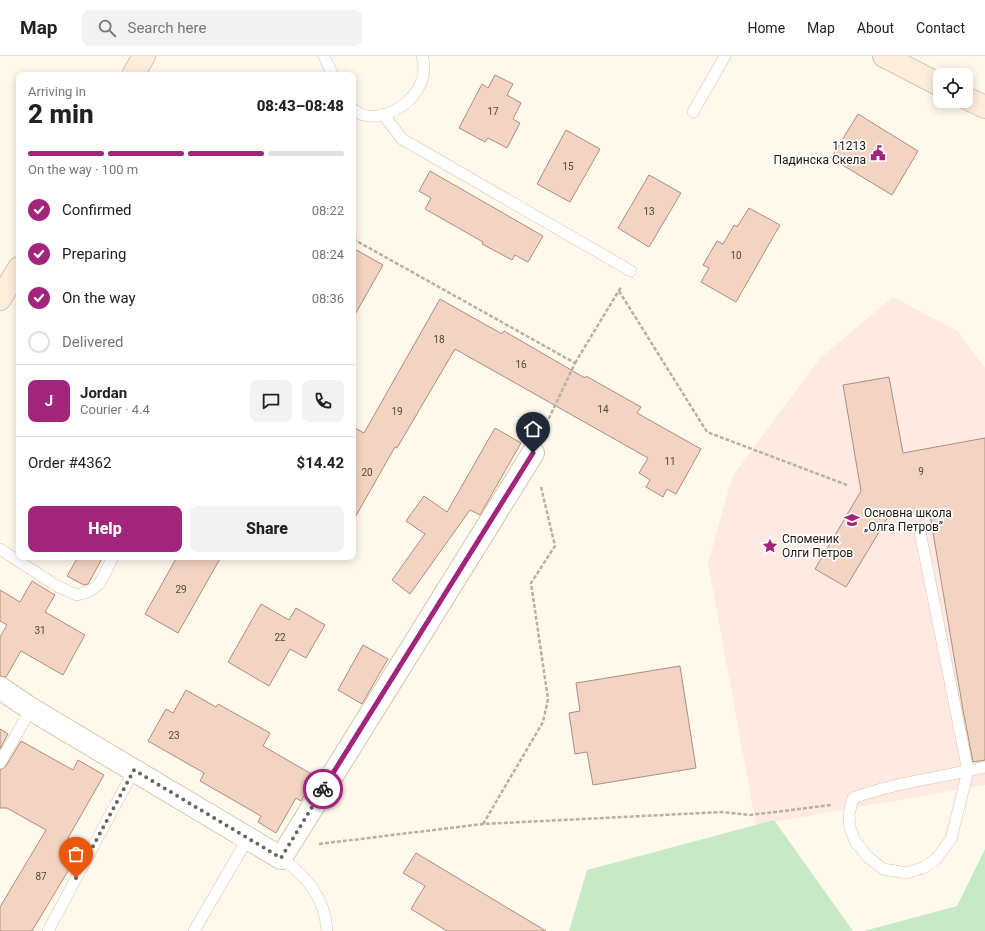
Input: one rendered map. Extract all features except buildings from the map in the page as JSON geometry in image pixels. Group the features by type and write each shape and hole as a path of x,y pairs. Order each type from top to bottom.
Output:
{"street":[{"path":"135,72 144,56"},
{"path":"884,56 933,80"},
{"path":"973,102 985,108"},
{"path":"0,299 16,273"},
{"path":"0,688 31,709 248,838 284,853 533,453"}],"lane":[{"path":"324,56 332,72"},
{"path":"356,110 362,115 375,117 397,110 412,98 421,83 424,63 422,56"},
{"path":"693,112 725,56"},
{"path":"383,114 402,139 631,271"},
{"path":"919,527 968,771 951,839 936,858 925,867 907,873 883,869 868,857 855,841 850,828 849,814 853,798 869,792 968,771 985,767"},
{"path":"0,549 16,559"},
{"path":"17,560 57,586 78,595 90,591 100,583 112,560"},
{"path":"0,763 31,709"},
{"path":"48,931 134,770"},
{"path":"194,931 248,838"},
{"path":"284,853 295,868 308,881 317,896 323,910 327,931"}],"path":[{"path":"356,241 575,363"},
{"path":"483,824 544,722 548,699 531,583 555,546 533,453 575,363 631,271"},
{"path":"618,291 707,432 847,485"},
{"path":"284,853 483,824 722,812 750,815 828,806 853,798"}],"shaded area":[{"name":"Основна школа „Олга Петров”","path":"893,297 958,331 985,368 985,785 756,825 708,563 732,477 820,358"}],"green space":[{"path":"774,820 853,931 569,931 587,870"},
{"path":"985,849 985,931 864,931 957,906"}],"way so far":[{"path":"76,878 134,770 281,858 323,789"}],"place":[{"name":"11213 Падинска Скела","path":"878,153"},
{"name":"Основна школа „Олга Петров”","path":"852,520"},
{"name":"Споменик Олги Петров","path":"770,546"}],"route":[{"path":"323,789 533,453"}]}
